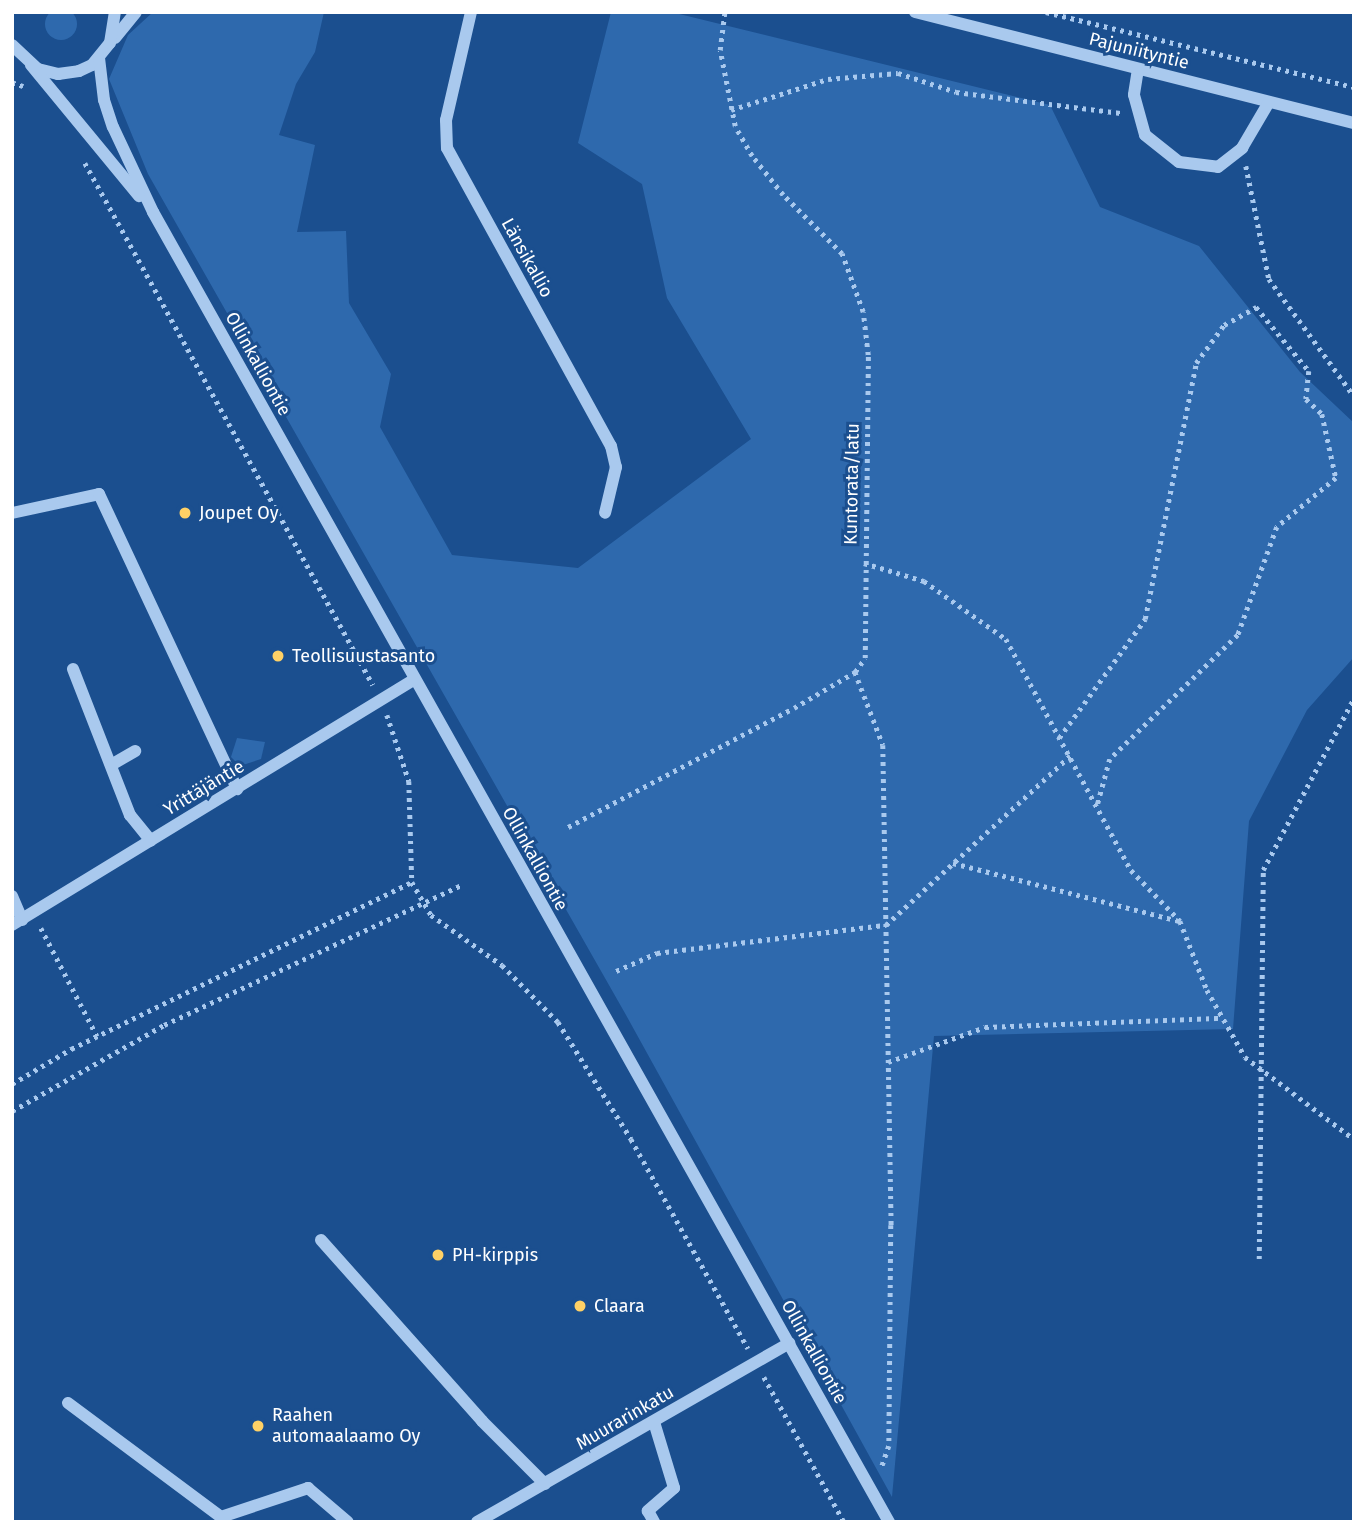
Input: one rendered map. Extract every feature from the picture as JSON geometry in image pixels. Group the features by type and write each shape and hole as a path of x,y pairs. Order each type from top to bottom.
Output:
{"street":[{"path":"110,43 116,12"},
{"path":"21,61 48,73 69,74 99,58 136,12"},
{"name":"Länsikallio","path":"471,12 446,120 447,148 611,446 616,467 605,513"},
{"name":"Pajuniityntie","path":"915,12 1354,123"},
{"name":"Ollinkalliontie","path":"12,45 21,61 153,212"},
{"name":"Ollinkalliontie","path":"99,58 104,100 113,127 153,212 889,1522"},
{"path":"1138,69 1134,95 1145,135 1179,162 1218,167 1242,148 1269,102"},
{"path":"12,513 99,494 237,789"},
{"path":"73,669 131,815 151,841"},
{"name":"Yrittäjäntie","path":"22,919 414,680"},
{"path":"111,765 135,751"},
{"path":"12,896 22,919"},
{"path":"321,1240 482,1421 545,1484"},
{"name":"Muurarinkatu","path":"477,1522 789,1343"},
{"path":"68,1403 221,1517 308,1488 348,1522"},
{"path":"654,1422 674,1488 648,1511 654,1522"}],"path":[{"name":"Kuntorata/latu","path":"725,12 720,50 731,110 752,156 842,254 855,282 868,355 865,658 855,672"},
{"path":"1046,12 1354,87"},
{"path":"731,110 828,79 898,73 956,92 1139,116"},
{"path":"12,82 30,89"},
{"path":"1242,148 1269,279 1354,396"},
{"path":"79,152 381,702 409,781 414,843 412,881 420,902 443,925 528,988 558,1023 631,1139 844,1522"},
{"path":"1059,738 1145,619 1196,363 1224,325 1256,307 1309,370 1306,399 1322,414 1336,478 1277,527 1238,635 1110,759 1097,807"},
{"path":"864,563 923,581 1006,639 1131,870 1180,921 1223,1018 1245,1057 1354,1139"},
{"path":"568,827 855,672 883,746 888,1062 889,1446 873,1493"},
{"path":"1259,1259 1263,870 1354,698"},
{"path":"616,971 657,953 886,925 1070,756"},
{"path":"953,863 1180,921"},
{"path":"12,1084 97,1036 412,881"},
{"path":"12,1111 164,1026 420,902 464,884"},
{"path":"22,919 97,1036"},
{"path":"888,1062 985,1027 1223,1018"}],"shaded area":[{"path":"61,8 72,13 77,24 72,35 61,40 50,35 45,24 50,13"},
{"path":"153,12 324,12 315,52 296,84 279,135 315,145 297,232 346,231 349,303 391,374 380,427 452,555 578,568 751,439 667,298 642,184 578,143 611,12 671,12 1050,105 1100,207 1199,246 1300,372 1354,423 1354,657 1307,710 1249,821 1233,1029 934,1036 892,1497 626,1015 148,174 109,79 128,35"},
{"path":"237,738 265,742 261,759 240,766 231,757"}],"place":[{"name":"Joupet Oy","path":"185,513"},
{"name":"Teollisuustasanto","path":"278,656"},
{"name":"PH-kirppis","path":"438,1255"},
{"name":"Claara","path":"580,1306"},
{"name":"Raahen automaalaamo Oy","path":"258,1426"}]}
